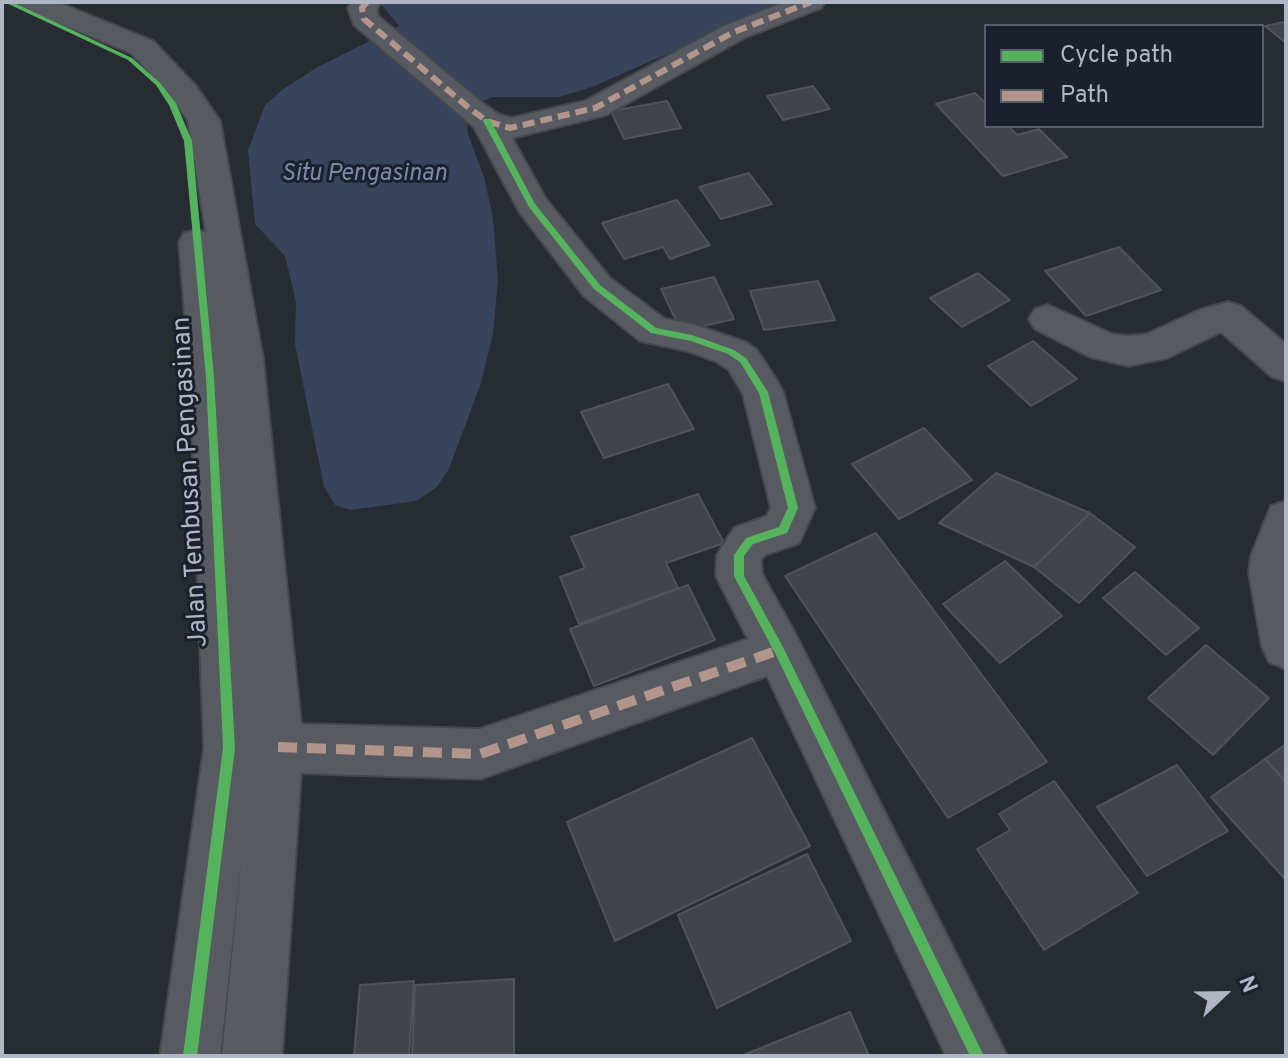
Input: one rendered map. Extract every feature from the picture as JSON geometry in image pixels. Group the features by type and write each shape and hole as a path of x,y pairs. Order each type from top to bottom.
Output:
{"street":[{"name":"Jalan Tembusan Pengasinan","path":"7,2 130,59 158,84 173,105 194,124"},
{"name":"Jalan Tembusan Pengasinan","path":"32,2 142,47 184,92 194,124 243,359 278,747 252,1056"},
{"path":"478,115 515,128 595,108 734,32 811,2"},
{"path":"365,10 478,115 532,205 597,287 654,331 692,338 731,352 743,360 763,392 793,508 783,530 750,541 739,555 739,576 779,650 977,1056"},
{"name":"Jalan Tembusan Pengasinan","path":"190,1056 229,748 210,377 188,141 194,124"},
{"path":"1048,319 1104,347 1128,351 1153,348 1212,320 1228,316 1286,366"},
{"path":"1286,519 1273,556 1272,573 1286,647"},
{"path":"229,748 480,754 779,650"}],"water":[{"name":"Situ Pengasinan","path":"379,2 785,2 592,87 559,97 493,97 465,108 468,134 484,177 493,218 498,280 493,334 481,383 449,469 437,487 416,501 351,510 335,505 324,487 295,344 296,302 285,256 255,224 248,150 265,105 282,90 316,68 399,26"}],"building":[{"path":"1286,23 1286,43 1265,26"},
{"path":"813,86 830,109 783,120 767,96"},
{"path":"975,93 984,102 984,128 1010,128 1017,135 1039,129 1067,157 1003,176 936,104"},
{"path":"667,101 681,128 624,139 611,111"},
{"path":"749,173 772,204 721,219 699,187"},
{"path":"677,200 710,245 670,259 663,247 624,259 602,223"},
{"path":"1119,247 1161,290 1086,316 1045,271"},
{"path":"978,273 1010,300 962,327 930,298"},
{"path":"714,277 734,319 681,331 661,289"},
{"path":"818,281 835,320 764,330 750,291"},
{"path":"1033,341 1077,379 1031,406 988,366"},
{"path":"668,384 694,429 604,458 581,412"},
{"path":"924,428 972,480 899,519 852,464"},
{"path":"996,473 1090,513 1034,567 939,523"},
{"path":"698,494 724,543 666,563 678,588 579,624 560,577 585,568 571,537"},
{"path":"1090,513 1135,547 1079,603 1034,567"},
{"path":"876,533 1047,762 948,818 785,576"},
{"path":"1005,561 1062,616 1000,663 943,604"},
{"path":"1135,572 1199,628 1166,655 1103,598"},
{"path":"688,585 715,640 594,686 570,629"},
{"path":"1206,645 1269,698 1213,755 1148,698"},
{"path":"752,738 810,846 615,941 567,822"},
{"path":"1286,744 1286,782 1265,759"},
{"path":"1265,759 1286,782 1286,880 1211,797"},
{"path":"1177,765 1228,831 1147,876 1097,807"},
{"path":"1054,781 1138,893 1044,950 977,849 1010,830 999,814"},
{"path":"807,854 851,941 717,1008 678,915"},
{"path":"514,979 514,1056 412,1056 415,985"},
{"path":"414,981 409,1056 354,1056 360,985"},
{"path":"850,1012 869,1056 741,1056"}],"marked path":[{"path":"367,2 362,8 364,19 469,108 487,121 510,128 595,108 734,32 811,2"},
{"path":"278,747 480,754 779,650 776,645"}],"cycle path":[{"path":"7,2 130,59 158,84 173,105 188,141 210,377 229,748 190,1056"},
{"path":"487,121 532,205 597,287 654,331 692,338 731,352 743,360 763,392 793,508 783,530 750,541 739,555 739,576 779,650 977,1056"}]}
